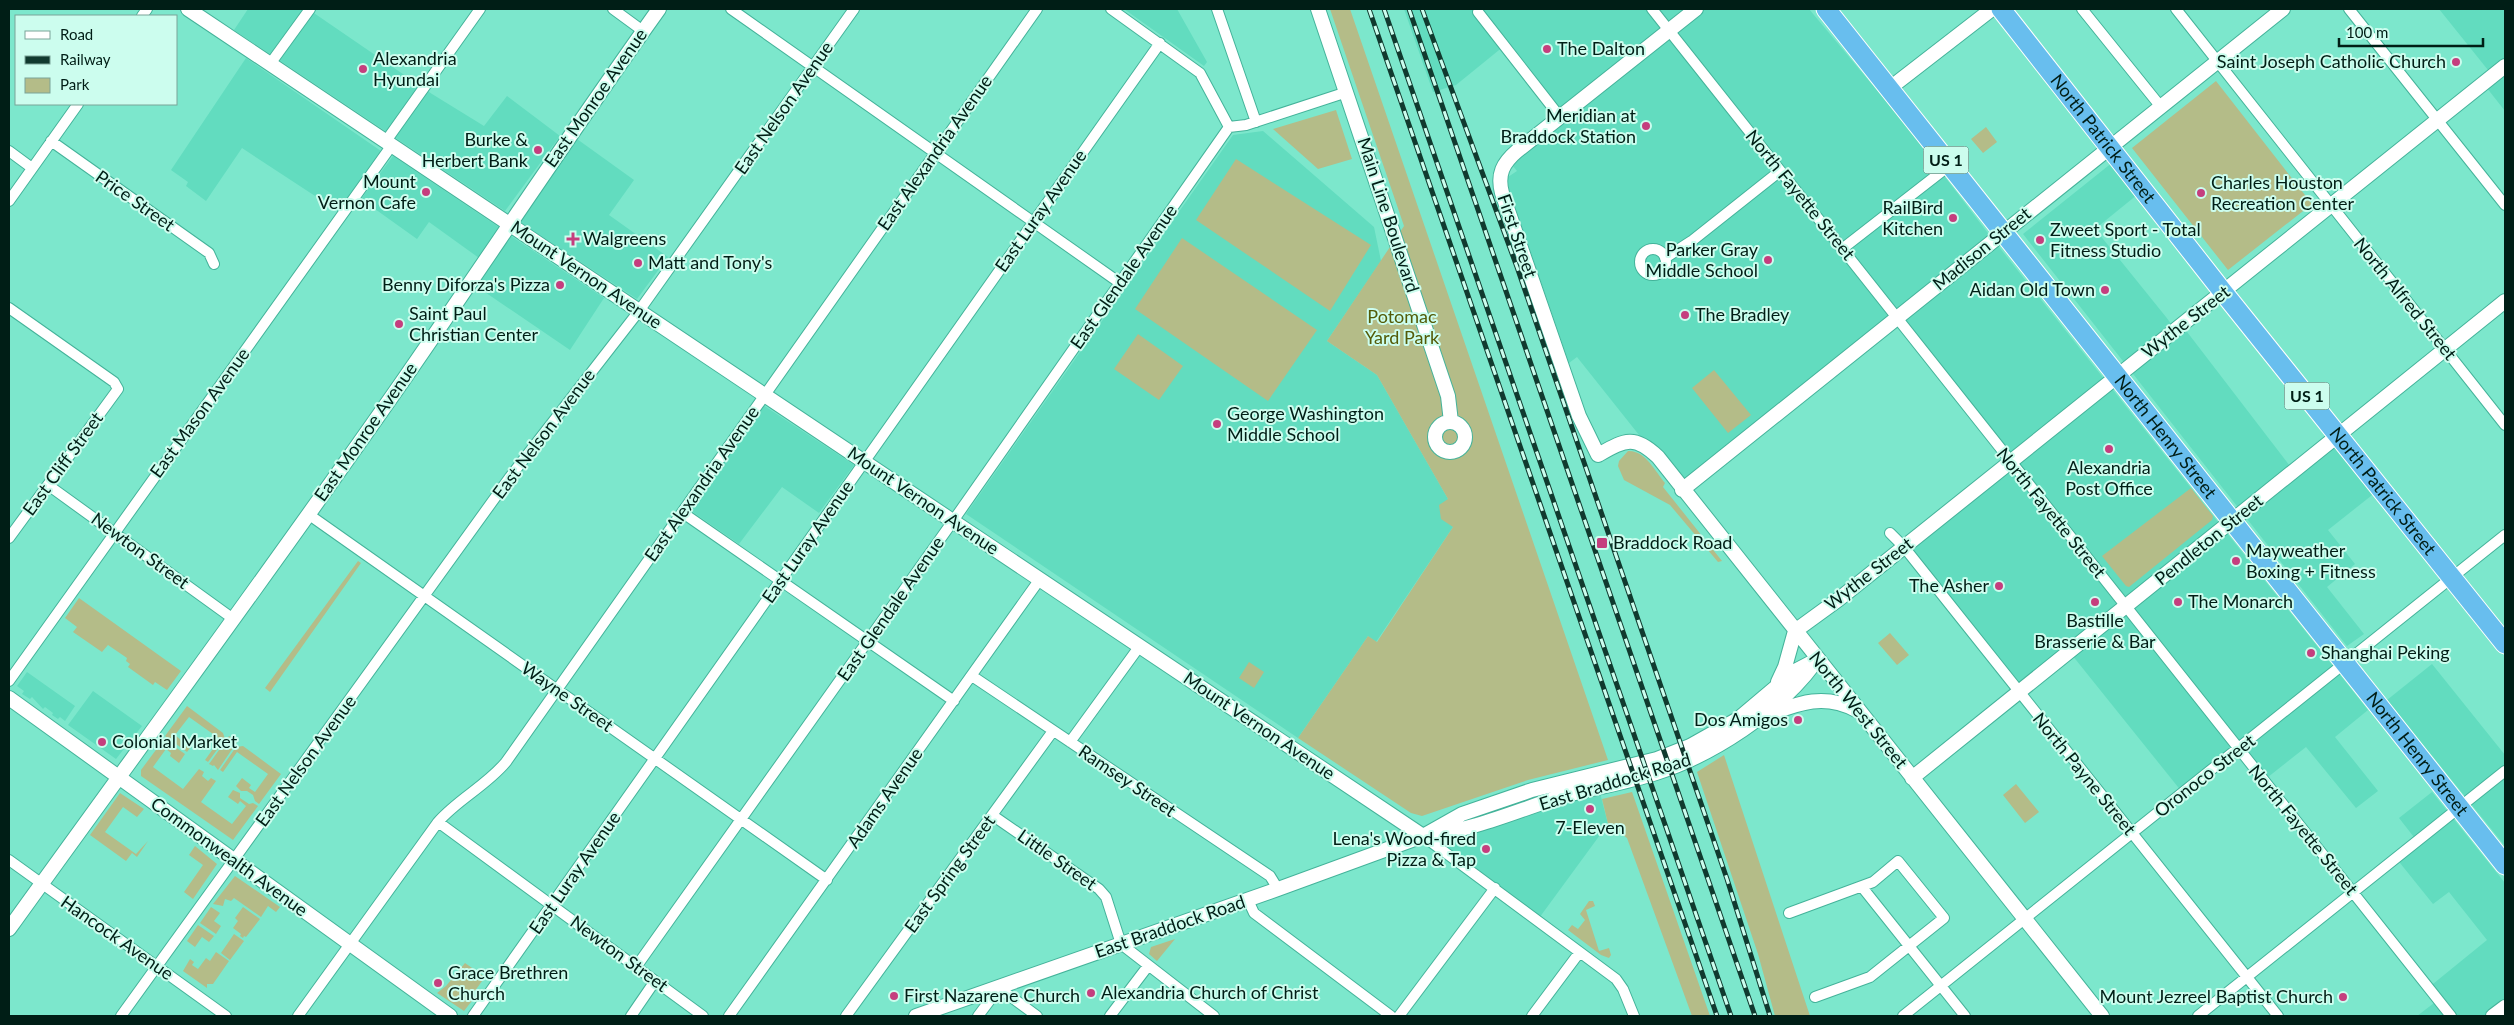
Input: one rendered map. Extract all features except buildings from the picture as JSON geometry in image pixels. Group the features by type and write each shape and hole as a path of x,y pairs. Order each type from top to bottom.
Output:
{"highway":[{"name":"North Henry Street","path":"1826,9 2346,662 2505,865"},
{"name":"North Patrick Street","path":"2001,9 2505,644"}],"street":[{"name":"Mount Vernon Avenue","path":"188,9 1423,836 1616,979 1623,988 1634,1016"},
{"path":"270,64 310,9"},
{"name":"East Mason Avenue","path":"9,681 389,143 480,9"},
{"path":"613,9 643,31"},
{"name":"East Monroe Avenue","path":"9,929 120,778 232,618 308,514 510,225 560,147 659,9"},
{"path":"731,9 1120,284"},
{"name":"East Nelson Avenue","path":"121,1016 514,472 639,311 854,9"},
{"name":"East Alexandria Avenue","path":"298,1016 438,822 451,807 487,783 497,773 558,690 935,152 1038,9"},
{"path":"1112,9 1200,74 1228,123 1256,122 1347,92"},
{"path":"1217,9 1256,122"},
{"name":"Main Line Boulevard","path":"1318,9 1448,396 1451,422"},
{"name":"North Fayette Street","path":"1652,9 2452,1016"},
{"name":"First Street","path":"1598,455 1579,416 1499,181 1501,169 1508,159 1696,9"},
{"path":"1890,88 1992,9"},
{"path":"2082,9 2161,107"},
{"name":"North Alfred Street","path":"2176,9 2330,206 2505,424"},
{"name":"Madison Street","path":"1682,490 2283,9"},
{"path":"2349,9 2505,205"},
{"path":"1478,12 1560,117"},
{"name":"East Luray Avenue","path":"473,1016 1160,43"},
{"name":"Wythe Street","path":"1795,631 1904,547 2505,66"},
{"path":"9,201 77,105"},
{"name":"East Glendale Avenue","path":"636,966 869,641 1120,284 1228,123"},
{"name":"Price Street","path":"51,141 209,253 214,264"},
{"path":"9,152 32,168"},
{"path":"1842,249 1950,165"},
{"path":"1665,258 1693,240 1780,171"},
{"name":"Pendleton Street","path":"1912,778 2505,301"},
{"name":"East Cliff Street","path":"9,308 114,382 118,389 9,538"},
{"name":"North West Street","path":"1598,455 1624,441 1642,443 1658,457 1682,490 2102,1016"},
{"name":"Newton Street","path":"48,485 232,618"},
{"path":"683,513 782,579 954,701"},
{"name":"Wayne Street","path":"308,514 826,880"},
{"name":"North Payne Street","path":"1890,533 1904,547 2278,1016"},
{"name":"Oronoco Street","path":"1903,1016 2505,535"},
{"name":"Adams Avenue","path":"729,1016 1040,579"},
{"path":"1772,691 1785,667 1795,631"},
{"path":"1070,742 1140,647"},
{"name":"East Braddock Road","path":"916,1016 1248,900 1423,836 1462,814 1532,790 1657,759 1690,746 1738,719 1795,671 1818,659"},
{"name":"East Braddock Road","path":"1423,836 1452,832 1558,798 1655,774 1705,753 1754,720 1802,679 1818,659"},
{"name":"Ramsey Street","path":"972,676 1270,876 1278,889"},
{"name":"Commonwealth Avenue","path":"9,698 450,1016"},
{"path":"1754,720 1802,703 1821,700 1840,702 1860,713"},
{"name":"East Spring Street","path":"846,1016 1053,731"},
{"path":"2198,1016 2505,771"},
{"name":"Little Street","path":"992,815 1099,888 1106,897 1121,944"},
{"name":"Newton Street","path":"438,822 703,1016"},
{"name":"Hancock Avenue","path":"9,860 226,1016"},
{"path":"1789,913 1873,882 1898,861 1944,918 1870,977 1815,997"},
{"path":"1862,887 1965,1016"},
{"path":"1398,1016 1495,888"},
{"path":"1248,900 1254,913 1392,1016"},
{"path":"1121,944 1214,1016"},
{"path":"1532,1016 1579,953"},
{"path":"1110,1016 1148,966"},
{"path":"631,1016 655,980"},
{"path":"978,1016 999,988 1036,1016"},
{"path":"2493,1016 2505,1007"}],"shaded area":[{"path":"248,9 308,9 432,94 484,126 507,96 560,136 505,211 234,30"},
{"path":"1124,9 1177,9 1207,62 1204,66"},
{"path":"1404,9 1809,9 1900,118 1987,232 2368,710 2335,737 2378,791 2356,808 2306,747 2263,781 2238,749 2182,792 2068,650 2017,691 1903,547 2010,461 1896,317 1682,489 1577,357 1569,363 1509,189 1508,177 1517,171 1508,160 1559,117 1504,46 1456,85 1433,92"},
{"path":"2439,9 2505,9 2505,111 2483,83 2492,75"},
{"path":"246,58 381,151 338,211 242,148 206,201 186,186 188,182 171,170"},
{"name":"George Washington Middle School","path":"1263,131 1374,227 1381,261 1327,341 1377,375 1448,499 1453,527 1376,642 1368,636 1298,738 966,514 1233,135"},
{"path":"577,139 634,180 609,215 668,257 637,299 520,222"},
{"path":"393,156 500,228 479,258 429,222 417,239 361,199"},
{"path":"2118,158 2143,190 2095,229 2175,329 2181,324 2293,470 2338,434 2381,488 2328,530 2355,564 2327,587 2364,634 2347,646 2023,234"},
{"path":"511,236 604,298 570,350 476,286"},
{"path":"763,405 854,465 819,513 782,487 739,544 690,510"},
{"path":"2432,664 2505,755 2505,846 2387,700"},
{"path":"27,672 75,706 65,721 60,717 58,719 52,715 53,713 45,707 43,709 32,697 30,699 22,694 24,691 17,686"},
{"path":"93,691 142,726 116,759 68,725"},
{"path":"1599,789 1608,824 1534,925 1426,846"},
{"path":"2432,792 2505,883 2505,1016 2417,1016 2438,1000 2428,988 2487,940 2449,892 2433,904 2396,858 2417,841 2399,818"}],"green space":[{"name":"Potomac Yard Park","path":"1330,9 1350,9 1608,760 1528,780 1422,816 1411,813 1298,738 1368,636 1377,642 1453,527 1441,519 1439,505 1448,499 1377,375 1327,341 1404,226"},
{"path":"2216,81 2312,204 2228,270 2132,148"},
{"path":"1336,110 1352,159 1318,169 1273,129"},
{"path":"1986,127 1997,142 1983,153 1971,139"},
{"path":"1236,159 1371,245 1330,311 1196,220"},
{"path":"1182,238 1317,330 1268,401 1135,309"},
{"path":"1138,334 1183,366 1159,400 1114,369"},
{"path":"1714,370 1751,415 1728,433 1692,388"},
{"path":"1628,451 1640,454 1649,462 1665,483 1663,487 1722,561 1718,562 1670,505 1624,480 1618,466 1619,461"},
{"path":"2191,488 2213,516 2212,520 2129,587 2126,586 2102,556"},
{"path":"358,561 361,563 270,692 265,688"},
{"path":"79,598 181,671 167,690 155,682 153,685 128,667 130,664 126,661 127,658 108,645 102,652 73,632 77,627 65,618"},
{"path":"1890,633 1909,655 1897,665 1878,643"},
{"path":"1249,662 1264,672 1254,688 1239,678"},
{"path":"187,706 223,733 225,739 208,762 205,760 220,739 189,717 175,735 181,740 183,737 193,744 187,752 165,736"},
{"path":"229,736 237,742 218,770 214,765 209,764"},
{"path":"164,739 185,754 179,763 170,756 171,753 166,749 153,767 183,789 199,769 204,772 202,776 208,781 211,778 216,781 201,802 232,824 246,806 240,801 238,804 228,797 233,790 240,793 240,798 249,804 253,803 258,806 233,840 141,776 141,770"},
{"path":"243,746 281,774 259,804 255,801 253,795 247,791 241,791 236,786 242,778 251,785 249,788 255,792 268,774 237,752 223,772 220,770 236,747"},
{"path":"1724,755 1810,1016 1775,1016 1758,954 1697,772"},
{"path":"2016,784 2039,812 2025,823 2003,795"},
{"path":"1632,792 1710,1016 1692,1016 1627,838 1608,824 1602,799"},
{"path":"120,793 144,809 137,817 123,807 105,832 136,854 148,841 137,857 132,853 126,861 90,835"},
{"path":"195,846 217,864 193,899 184,892 203,865 189,855"},
{"path":"235,876 280,907 276,912 268,906 261,917 234,898 231,901 225,899 223,906 213,904"},
{"path":"1589,901 1593,901 1595,906 1586,910 1599,951 1609,948 1611,955 1609,958 1601,955 1568,930 1572,925 1578,929 1585,920 1580,914"},
{"path":"211,907 220,913 214,921 221,926 216,934 200,923"},
{"path":"243,907 260,919 246,937 244,936 243,938 233,928 238,921 235,918"},
{"path":"198,925 214,936 209,942 202,937 195,947 187,941"},
{"path":"234,934 244,941 230,960 221,953"},
{"path":"1175,939 1157,961 1149,954 1151,947"},
{"path":"216,952 229,961 213,984 207,984 207,988 183,971 190,959 194,962 192,965 198,969 206,958 210,961"},
{"path":"465,963 485,977 472,995 475,997 464,1011 437,993 446,986"}],"railway":[{"path":"1369,9 1717,1016"},
{"path":"1384,9 1731,1016"},
{"path":"1409,9 1755,1016"},
{"path":"1422,9 1517,267 1727,879 1770,1016"}],"place":[{"name":"The Dalton","path":"1547,49"},
{"name":"Saint Joseph Catholic Church","path":"2456,62"},
{"name":"Alexandria Hyundai","path":"363,69"},
{"name":"Meridian at Braddock Station","path":"1646,126"},
{"name":"Burke & Herbert Bank","path":"538,150"},
{"name":"Mount Vernon Cafe","path":"426,192"},
{"name":"Charles Houston Recreation Center","path":"2201,193"},
{"name":"RailBird Kitchen","path":"1953,218"},
{"name":"Walgreens","path":"573,239"},
{"name":"Zweet Sport - Total Fitness Studio","path":"2040,240"},
{"name":"Parker Gray Middle School","path":"1768,260"},
{"name":"Matt and Tony's","path":"638,263"},
{"name":"Benny Diforza's Pizza","path":"560,285"},
{"name":"Aidan Old Town","path":"2105,290"},
{"name":"The Bradley","path":"1685,315"},
{"name":"Saint Paul Christian Center","path":"399,324"},
{"name":"George Washington Middle School","path":"1217,424"},
{"name":"Alexandria Post Office","path":"2109,449"},
{"name":"Braddock Road","path":"1602,543"},
{"name":"Mayweather Boxing + Fitness","path":"2236,561"},
{"name":"The Asher","path":"1999,586"},
{"name":"Bastille Brasserie & Bar","path":"2095,602"},
{"name":"The Monarch","path":"2178,602"},
{"name":"Shanghai Peking","path":"2311,653"},
{"name":"Dos Amigos","path":"1798,720"},
{"name":"Colonial Market","path":"102,742"},
{"name":"7-Eleven","path":"1590,809"},
{"name":"Lena's Wood-fired Pizza & Tap","path":"1486,849"},
{"name":"Grace Brethren Church","path":"438,983"},
{"name":"Alexandria Church of Christ","path":"1091,993"},
{"name":"First Nazarene Church","path":"894,996"},
{"name":"Mount Jezreel Baptist Church","path":"2343,997"}]}
